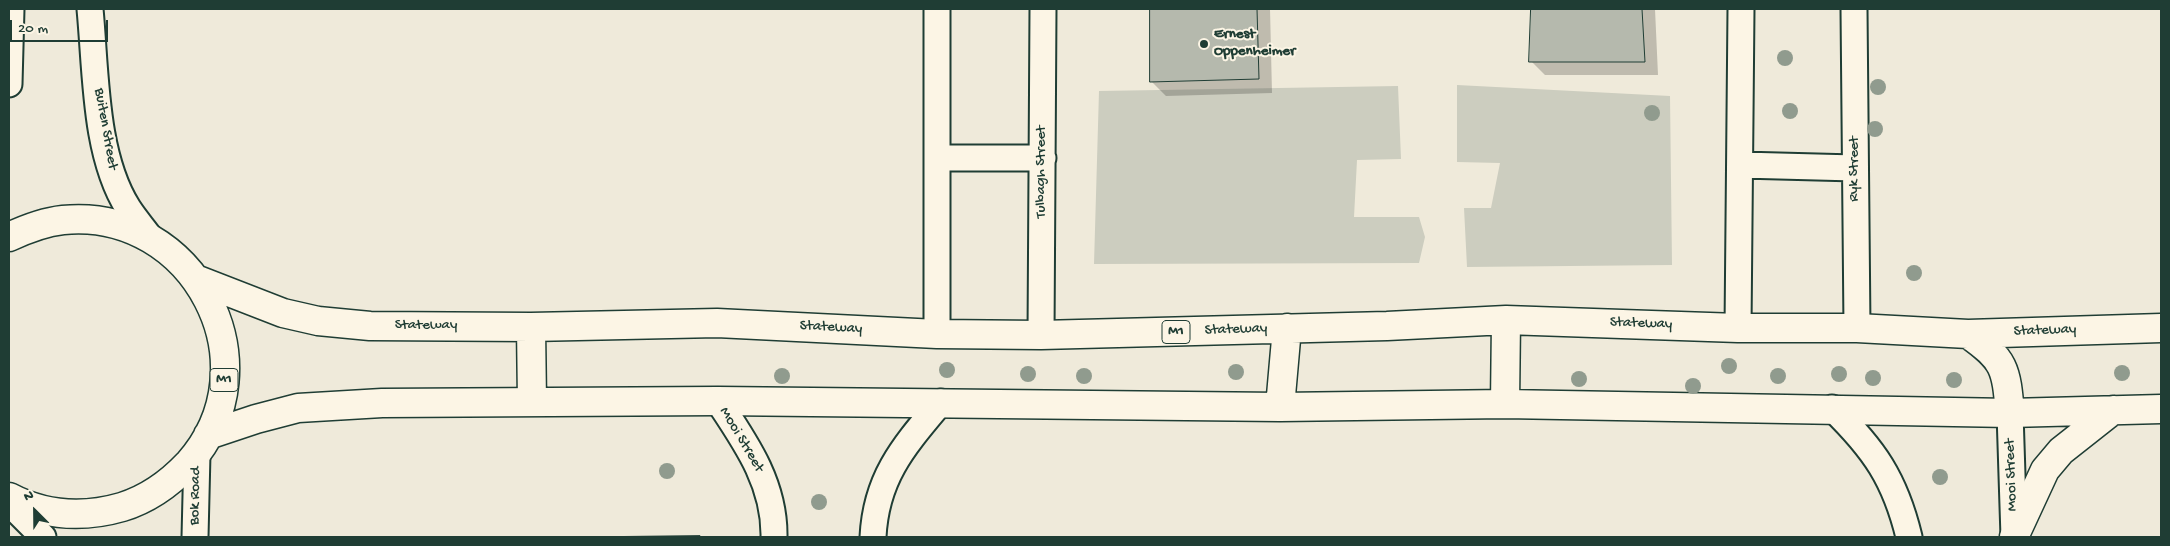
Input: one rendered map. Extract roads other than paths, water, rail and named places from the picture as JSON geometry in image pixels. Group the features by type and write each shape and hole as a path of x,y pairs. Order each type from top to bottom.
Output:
{"main road":[{"name":"M1","path":"9,237 33,226 63,220 94,221 124,227 152,239 176,258 198,280 211,304 225,356 224,384 219,410 202,445 178,475 156,492 130,504 104,512 76,515 48,511 9,497"},
{"name":"Stateway","path":"198,280 283,313 318,321 370,326 531,327 717,323 937,334 1041,336 1506,320 1738,328 1857,328 1968,334 2161,328"},
{"path":"1505,404 1506,320"},
{"path":"531,327 532,402"},
{"path":"1280,407 1287,328"},
{"path":"1968,334 1993,351 2003,368 2010,412"},
{"name":"M1","path":"202,445 256,419 298,408 340,404 718,401 1280,407 1505,404 2010,412 2161,408"},
{"path":"2014,537 2044,470 2061,451 2113,410"}],"street":[{"path":"9,84 11,9"},
{"name":"Buiten Street","path":"90,9 98,102 105,144 114,178 128,208 152,239"},
{"path":"937,9 937,334"},
{"name":"Tulbagh Street","path":"1041,336 1043,9"},
{"path":"1738,328 1742,9"},
{"name":"Ryk Street","path":"1854,9 1857,328"},
{"path":"937,158 1042,158"},
{"path":"1741,165 1855,168"},
{"name":"Mooi Street","path":"718,401 743,440 767,487 773,510 774,537"},
{"path":"874,537 879,500 888,473 902,450 941,402"},
{"path":"1832,408 1863,438 1882,464 1896,492 1909,537"},
{"name":"Mooi Street","path":"2010,412 2014,537"},
{"name":"Bok Road","path":"195,537 202,445"},
{"path":"9,503 43,537"}],"place":[{"name":"Ernest Oppenheimer","path":"1204,44"}]}
